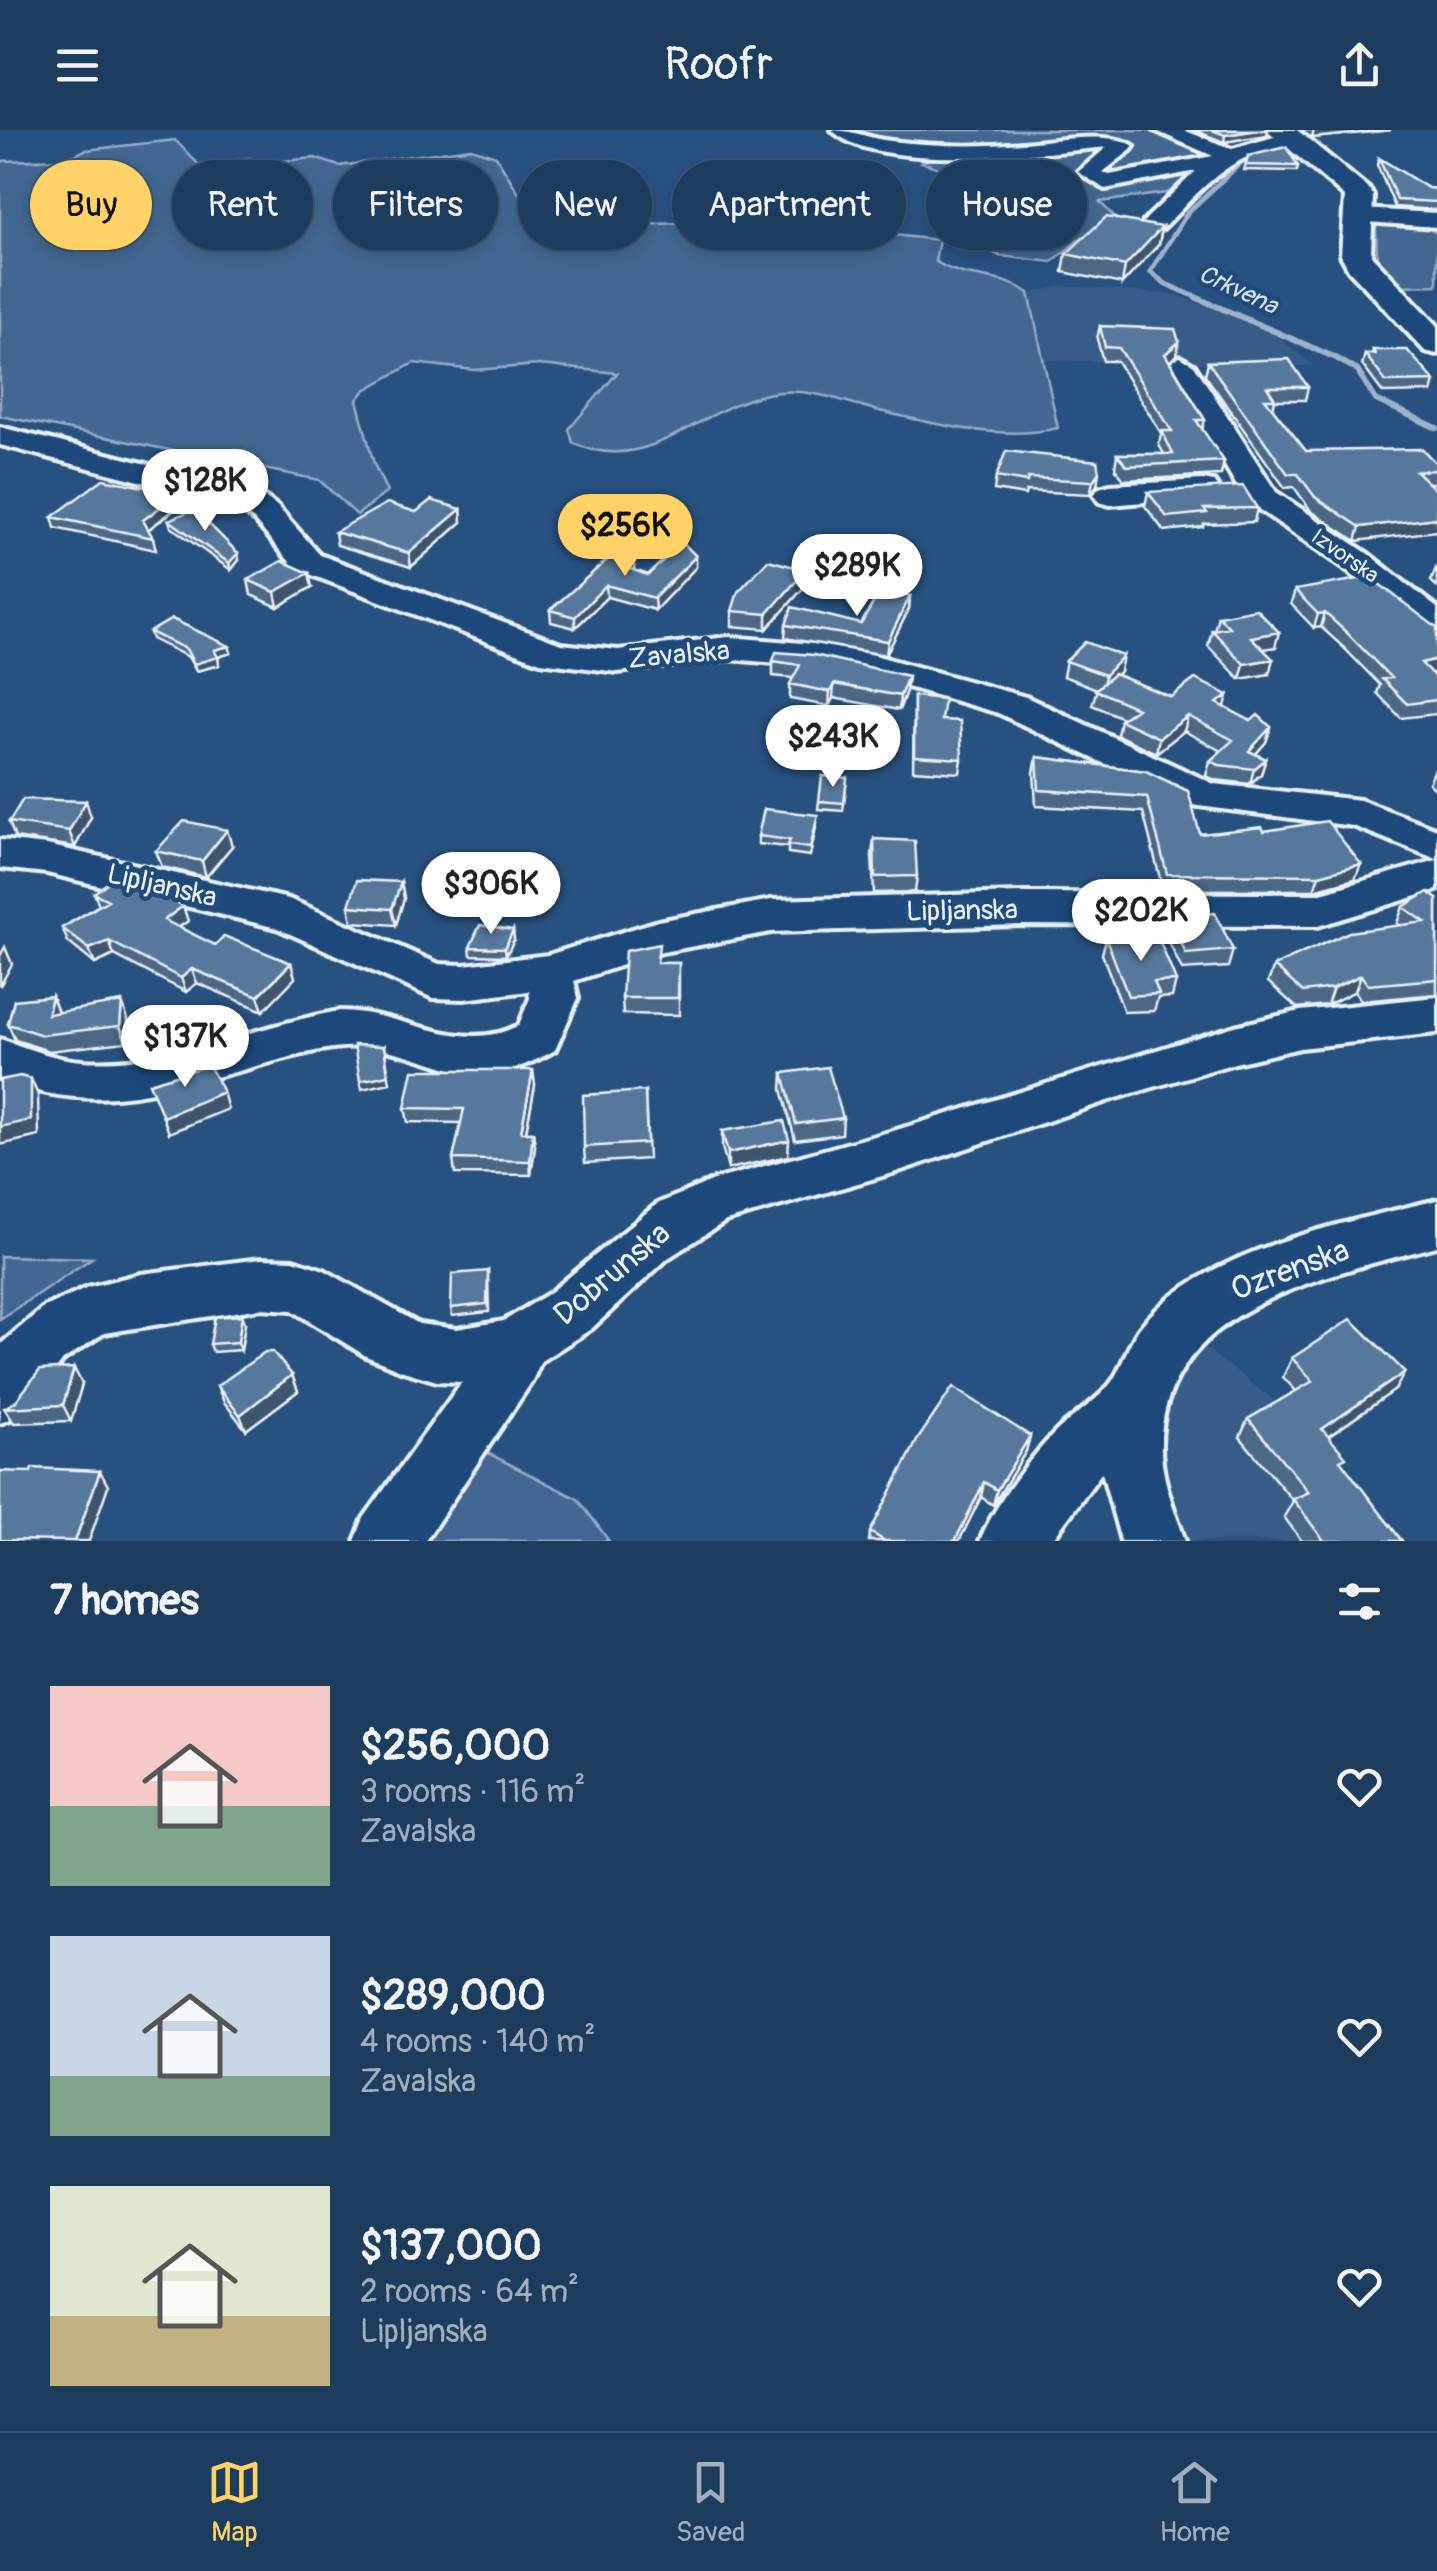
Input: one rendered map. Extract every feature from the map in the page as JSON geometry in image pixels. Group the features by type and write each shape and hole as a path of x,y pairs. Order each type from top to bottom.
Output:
{"main road":[{"path":"1284,139 1359,196 1356,255 1364,270 1437,344"}],"street":[{"path":"842,130 874,145 895,148 983,151 1115,142 1124,146 1119,153 1089,172 1105,182 1224,158 1284,139"},
{"path":"1164,130 1224,158"},
{"path":"1155,223 1224,158"},
{"path":"1360,216 1437,220"},
{"name":"Izvorska","path":"1180,366 1253,486 1292,520 1354,560 1437,626"},
{"name":"Zavalska","path":"0,436 247,499 272,516 296,552 308,562 553,654 598,662 728,648 814,655 874,666 1012,705 1206,796 1360,813 1437,846"},
{"path":"1110,494 1253,486"},
{"name":"Lipljanska","path":"0,854 47,859 290,915 434,980 464,982 549,972 658,937 771,916 1021,909 1318,910 1437,875"},
{"path":"0,1058 38,1075 72,1080 123,1079 341,1029 386,1034 444,1053 502,1054 538,1037 554,998 549,972"},
{"name":"Dobrunska","path":"0,1395 22,1358 51,1334 110,1302 262,1285 293,1284 403,1348 438,1358 484,1354 515,1345 560,1320 638,1246 672,1222 718,1201 915,1145 1031,1104 1280,1033 1345,1022 1437,1014"},
{"name":"Ozrenska","path":"1153,1541 1130,1445 1146,1365 1194,1312 1235,1286 1284,1266 1437,1223"},
{"path":"387,1541 511,1362 515,1345"},
{"name":"Ozrenska","path":"1012,1541 1078,1452 1136,1401"}],"shaded area":[{"path":"855,130 1157,130 1216,155 1181,191 1100,202 1116,219 1087,234 1087,160 928,160 946,154 876,142"},
{"path":"175,140 194,160 172,160 172,250 313,250 313,160 294,160 315,158 333,164 333,250 498,250 498,160 383,160 471,148 496,156 518,192 518,250 652,250 652,224 672,223 672,250 906,250 906,236 926,239 926,250 937,250 935,261 946,267 1005,282 1029,293 1058,428 1016,433 971,430 820,395 780,392 726,408 653,445 628,451 601,451 573,443 569,429 617,373 539,365 474,370 414,363 365,390 357,400 374,464 387,492 357,515 319,480 0,416 0,161 30,160 30,250 152,250 152,160 34,160 67,159 85,150"},
{"path":"1376,224 1425,225 1437,234 1437,285 1398,286 1377,261"},
{"path":"987,250 1066,250 1052,262 1000,256"},
{"path":"1063,286 1178,295 1275,335 1314,366 1043,360 1029,293"},
{"path":"0,1256 92,1258 0,1319"},
{"path":"1192,1338 1284,1408 1396,1541 1163,1541 1143,1447"},
{"path":"470,1444 578,1499 609,1541 397,1541"}],"building":[{"path":"1212,130 1258,130 1225,135"},
{"path":"1286,147 1298,166 1246,165 1248,156"},
{"path":"1379,158 1428,188 1437,189 1437,202 1397,200"},
{"path":"1106,217 1162,227 1125,266 1066,254 1070,250 1087,250 1087,235"},
{"path":"1100,326 1175,329 1179,342 1165,354 1205,420 1196,420 1224,461 1127,466 1117,454 1173,454 1162,431 1172,431 1119,348 1105,347"},
{"path":"1373,350 1407,350 1435,381 1386,382 1365,354 1375,354"},
{"path":"1289,359 1308,387 1267,387 1275,399 1265,399 1306,451 1422,449 1437,464 1437,470 1416,471 1437,491 1437,518 1360,527 1315,497 1298,474 1288,474 1208,362"},
{"path":"1006,451 1097,461 1099,472 1093,481 1028,478 1027,482 996,477"},
{"path":"199,457 226,462 215,471 189,464"},
{"path":"103,479 149,488 160,480 187,487 143,520 153,538 52,517"},
{"path":"1243,486 1257,508 1204,509 1207,513 1167,517 1148,492"},
{"path":"431,500 461,509 409,553 335,532 387,503 416,512"},
{"path":"194,509 238,553 229,563 169,520"},
{"path":"682,542 696,556 654,598 606,585 575,617 550,610 623,546 634,557 624,567 648,575"},
{"path":"768,560 806,570 767,614 732,611 738,592"},
{"path":"282,561 309,573 275,592 248,580"},
{"path":"1370,577 1437,628 1437,659 1421,663 1437,679 1437,700 1407,704 1382,679 1391,678 1347,633 1325,613 1318,614 1295,590"},
{"path":"881,590 910,596 888,641 786,625 792,607 861,624"},
{"path":"1256,609 1279,632 1251,637 1273,659 1244,664 1212,630 1229,627 1218,616"},
{"path":"172,619 229,646 214,650 218,657 194,664 186,649 150,632"},
{"path":"1085,642 1123,656 1105,675 1066,661"},
{"path":"776,652 814,655 908,676 900,696 834,684 830,692 790,684 800,665 773,661"},
{"path":"1114,674 1171,697 1195,679 1228,695 1217,703 1251,721 1258,715 1271,727 1249,751 1266,759 1254,769 1210,761 1233,740 1188,716 1159,738 1120,720 1137,708 1095,690"},
{"path":"914,696 944,699 941,720 960,721 962,759 914,756"},
{"path":"1037,757 1146,771 1188,791 1200,834 1262,827 1264,831 1327,821 1361,864 1319,875 1167,874 1147,797 1039,790"},
{"path":"822,776 847,778 844,803 819,801"},
{"path":"23,799 86,801 69,831 9,822"},
{"path":"764,809 818,815 810,848 788,845 790,840 758,836"},
{"path":"184,821 227,830 202,861 156,851"},
{"path":"874,839 915,841 917,876 875,877"},
{"path":"112,879 154,889 183,906 164,920 215,945 224,936 291,963 258,996 192,969 181,978 109,941 89,949 62,928 108,900 94,893"},
{"path":"357,880 401,882 392,909 349,906"},
{"path":"1428,892 1437,899 1437,979 1368,985 1361,975 1333,988 1303,992 1274,966 1349,932 1425,922 1403,907"},
{"path":"1215,913 1233,950 1186,954 1169,916"},
{"path":"480,925 513,930 505,948 470,947"},
{"path":"1157,935 1176,981 1154,982 1159,994 1128,996 1106,938"},
{"path":"659,944 657,963 679,963 678,998 622,998 625,951"},
{"path":"52,996 48,1014 122,1002 120,1026 42,1035 8,1024 14,1000"},
{"path":"354,1045 384,1046 388,1075 360,1081"},
{"path":"209,1065 223,1092 163,1117 149,1083"},
{"path":"828,1067 843,1118 796,1124 783,1073"},
{"path":"413,1070 533,1070 521,1132 533,1132 530,1161 453,1159 464,1109 405,1108"},
{"path":"20,1076 31,1079 31,1120 0,1127 0,1080"},
{"path":"645,1091 647,1143 584,1147 583,1095"},
{"path":"784,1121 789,1140 728,1153 722,1131"},
{"path":"488,1271 487,1304 451,1308 452,1274"},
{"path":"242,1315 238,1342 210,1344 215,1317"},
{"path":"1351,1319 1405,1372 1322,1429 1346,1457 1340,1460 1402,1541 1324,1541 1293,1499 1309,1492 1248,1419 1313,1381 1292,1358"},
{"path":"265,1352 273,1352 292,1375 240,1415 217,1386"},
{"path":"74,1368 63,1405 4,1408 15,1402 40,1370"},
{"path":"953,1387 1030,1436 997,1490 984,1482 955,1541 885,1541 870,1532 918,1439"},
{"path":"32,1468 100,1471 75,1541 0,1540 0,1471 31,1472"}],"waterway":[{"name":"Crkvena","path":"1201,299 1166,284 1150,272 1188,212 1247,157"},
{"name":"Crkvena","path":"1195,297 1334,357 1357,370 1376,400 1437,428"}]}
